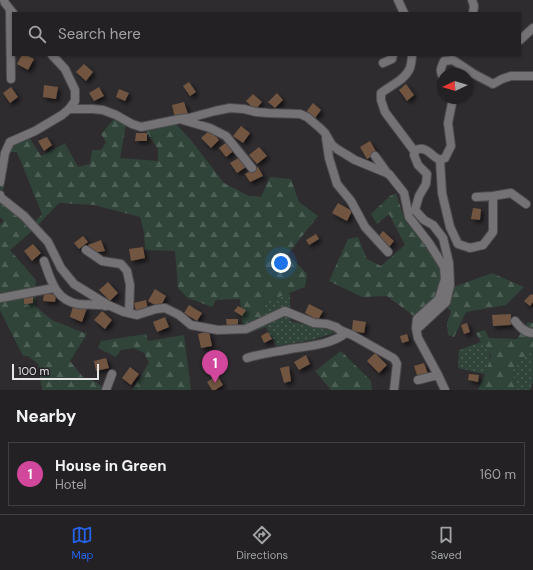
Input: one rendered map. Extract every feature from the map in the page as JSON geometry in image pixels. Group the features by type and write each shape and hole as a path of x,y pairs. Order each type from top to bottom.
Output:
{"street":[{"path":"4,0 12,12 11,79"},
{"path":"398,0 404,12"},
{"path":"472,0 474,6 473,12"},
{"path":"521,39 533,28"},
{"path":"0,182 5,153 10,142 62,115 75,101 75,90 65,68 53,56"},
{"path":"383,63 392,59 393,56"},
{"path":"412,56 410,67 406,75 381,93 381,100 385,112 415,152 414,155 418,165 427,174 426,184 419,196 415,210 424,220 433,225 443,238 449,262 450,284 446,302 418,328 416,328"},
{"path":"441,68 444,61 453,60 465,68"},
{"path":"473,73 493,84 511,76 533,76"},
{"path":"440,160 445,158 451,146 448,123 452,104"},
{"path":"69,109 103,110 141,127 189,118 215,110 230,108 256,112 300,114 307,117 320,128 325,133 332,145 344,154 389,174"},
{"path":"180,119 210,128 226,136 252,168"},
{"path":"325,133 329,158 337,184 351,201 365,227 388,252"},
{"path":"415,152 420,148 425,149 440,160"},
{"path":"375,156 404,194 409,217 429,243 444,267 445,279 439,299 417,319 416,328 418,338 446,390"},
{"path":"440,160 442,193 450,227 458,244 470,248 483,245 493,232 493,196"},
{"path":"476,197 511,193 526,204"},
{"path":"0,196 24,216 48,242 61,268 74,284 110,306 124,312 137,314 165,308 179,315 191,325 218,330 246,328 285,311 314,323 328,324 336,327 395,360 397,364 394,390"},
{"path":"86,250 102,261 121,264 127,271 130,285 129,313"},
{"path":"44,261 54,288 63,298 77,304 99,304 110,306"},
{"path":"0,298 54,288"},
{"path":"515,321 522,329 530,333 533,332"},
{"path":"247,358 324,343 346,333"},
{"path":"106,390 112,374"},
{"path":"418,380 438,375"}],"green space":[{"path":"115,118 126,124 120,158 158,161 158,149 145,130 175,123 190,139 224,183 249,196 261,197 270,177 291,179 299,202 318,216 288,254 307,274 305,287 264,303 266,327 244,335 240,299 216,300 212,307 188,298 178,288 175,251 145,250 144,232 140,217 94,205 59,203 31,232 10,250 36,280 35,306 52,320 87,334 70,361 83,377 96,382 106,390 42,390 38,364 28,356 23,356 0,310 0,225 4,221 0,217 0,160 12,144 29,137 41,156 65,143 78,167 90,164 92,150 101,150 106,142 101,134","holes":["10,152 17,152 42,214 35,222 6,198 3,191"]},
{"path":"396,193 405,221 426,244 442,269 442,280 437,297 415,317 387,296 362,297 329,281 348,239 358,237 367,259 381,266 405,245 389,214 377,224 371,214 390,196"},
{"path":"492,273 524,287 506,305 466,312 454,337 448,335 447,323 451,311 440,302 445,290"},
{"path":"290,293 290,321 337,332 312,340 276,346 266,327 264,303"},
{"path":"528,322 533,323 533,351 520,361 513,370 516,390 478,390 491,356 476,333 485,330 489,338 517,339"},
{"path":"146,334 148,341 184,335 191,390 132,390 149,363 144,353 134,348 121,350 116,357 98,348 101,341"},
{"path":"481,342 488,351 490,357 485,374 458,368 459,350"},
{"path":"341,351 371,381 372,390 331,390 315,371"},
{"path":"533,351 533,381 530,390 516,390 513,370 520,361"}],"building":[{"path":"21,56 28,56 34,59 28,70 17,64"},
{"path":"84,64 93,72 86,81 76,72"},
{"path":"189,82 196,92 190,96 183,86"},
{"path":"406,84 414,95 407,101 399,90"},
{"path":"44,85 58,87 56,99 43,97"},
{"path":"11,87 18,97 10,103 3,93"},
{"path":"99,87 104,96 94,101 89,93"},
{"path":"119,89 129,93 125,101 116,97"},
{"path":"277,93 283,100 275,108 268,102"},
{"path":"253,94 262,102 255,110 246,101"},
{"path":"184,102 188,114 175,118 172,105"},
{"path":"313,103 321,110 315,118 307,111"},
{"path":"241,126 250,133 243,143 233,136"},
{"path":"210,130 219,140 211,148 201,138"},
{"path":"136,133 147,133 147,141 135,141"},
{"path":"47,137 52,145 44,151 38,141"},
{"path":"228,141 235,150 226,157 219,148"},
{"path":"370,141 377,153 367,159 360,147"},
{"path":"259,147 267,156 257,164 249,155"},
{"path":"240,157 246,167 237,173 230,163"},
{"path":"258,167 263,176 250,182 245,174"},
{"path":"338,203 352,211 347,221 332,213"},
{"path":"473,208 481,209 480,220 471,219"},
{"path":"383,231 394,241 389,247 378,237"},
{"path":"316,234 319,239 309,245 306,240"},
{"path":"83,236 88,242 79,249 74,243"},
{"path":"101,240 105,251 92,253 88,245"},
{"path":"33,244 41,253 32,261 24,251"},
{"path":"143,247 145,258 131,261 129,249"},
{"path":"108,282 118,293 110,301 99,290"},
{"path":"155,289 166,296 160,308 148,301"},
{"path":"44,293 56,295 55,302 43,301"},
{"path":"531,294 533,295 533,302 530,306 524,301"},
{"path":"33,296 33,303 24,304 24,298"},
{"path":"146,300 148,310 141,312 136,311 134,303"},
{"path":"74,303 87,308 82,322 70,317"},
{"path":"309,304 323,311 318,320 305,313"},
{"path":"189,305 202,313 197,321 184,313"},
{"path":"238,306 246,310 242,316 234,311"},
{"path":"102,311 112,320 105,329 94,320"},
{"path":"511,314 511,325 493,326 492,315"},
{"path":"165,317 169,327 157,332 153,322"},
{"path":"226,319 238,319 238,327 227,327"},
{"path":"353,320 366,322 364,333 352,331"},
{"path":"467,323 470,332 464,334 461,325"},
{"path":"209,331 212,346 201,348 198,334"},
{"path":"268,332 272,339 264,343 261,336"},
{"path":"407,334 409,341 402,343 400,336"},
{"path":"375,353 387,365 379,373 367,361"},
{"path":"306,355 310,364 299,370 294,362"},
{"path":"106,358 109,368 96,371 94,361"},
{"path":"424,363 428,374 418,378 414,366"},
{"path":"289,366 291,381 284,383 280,368"},
{"path":"130,367 139,374 131,385 122,378"},
{"path":"469,374 479,375 478,382 468,380"},
{"path":"217,375 223,385 215,390 212,390 207,382"}],"place":[{"name":"House in Green","path":"215,383"}]}
